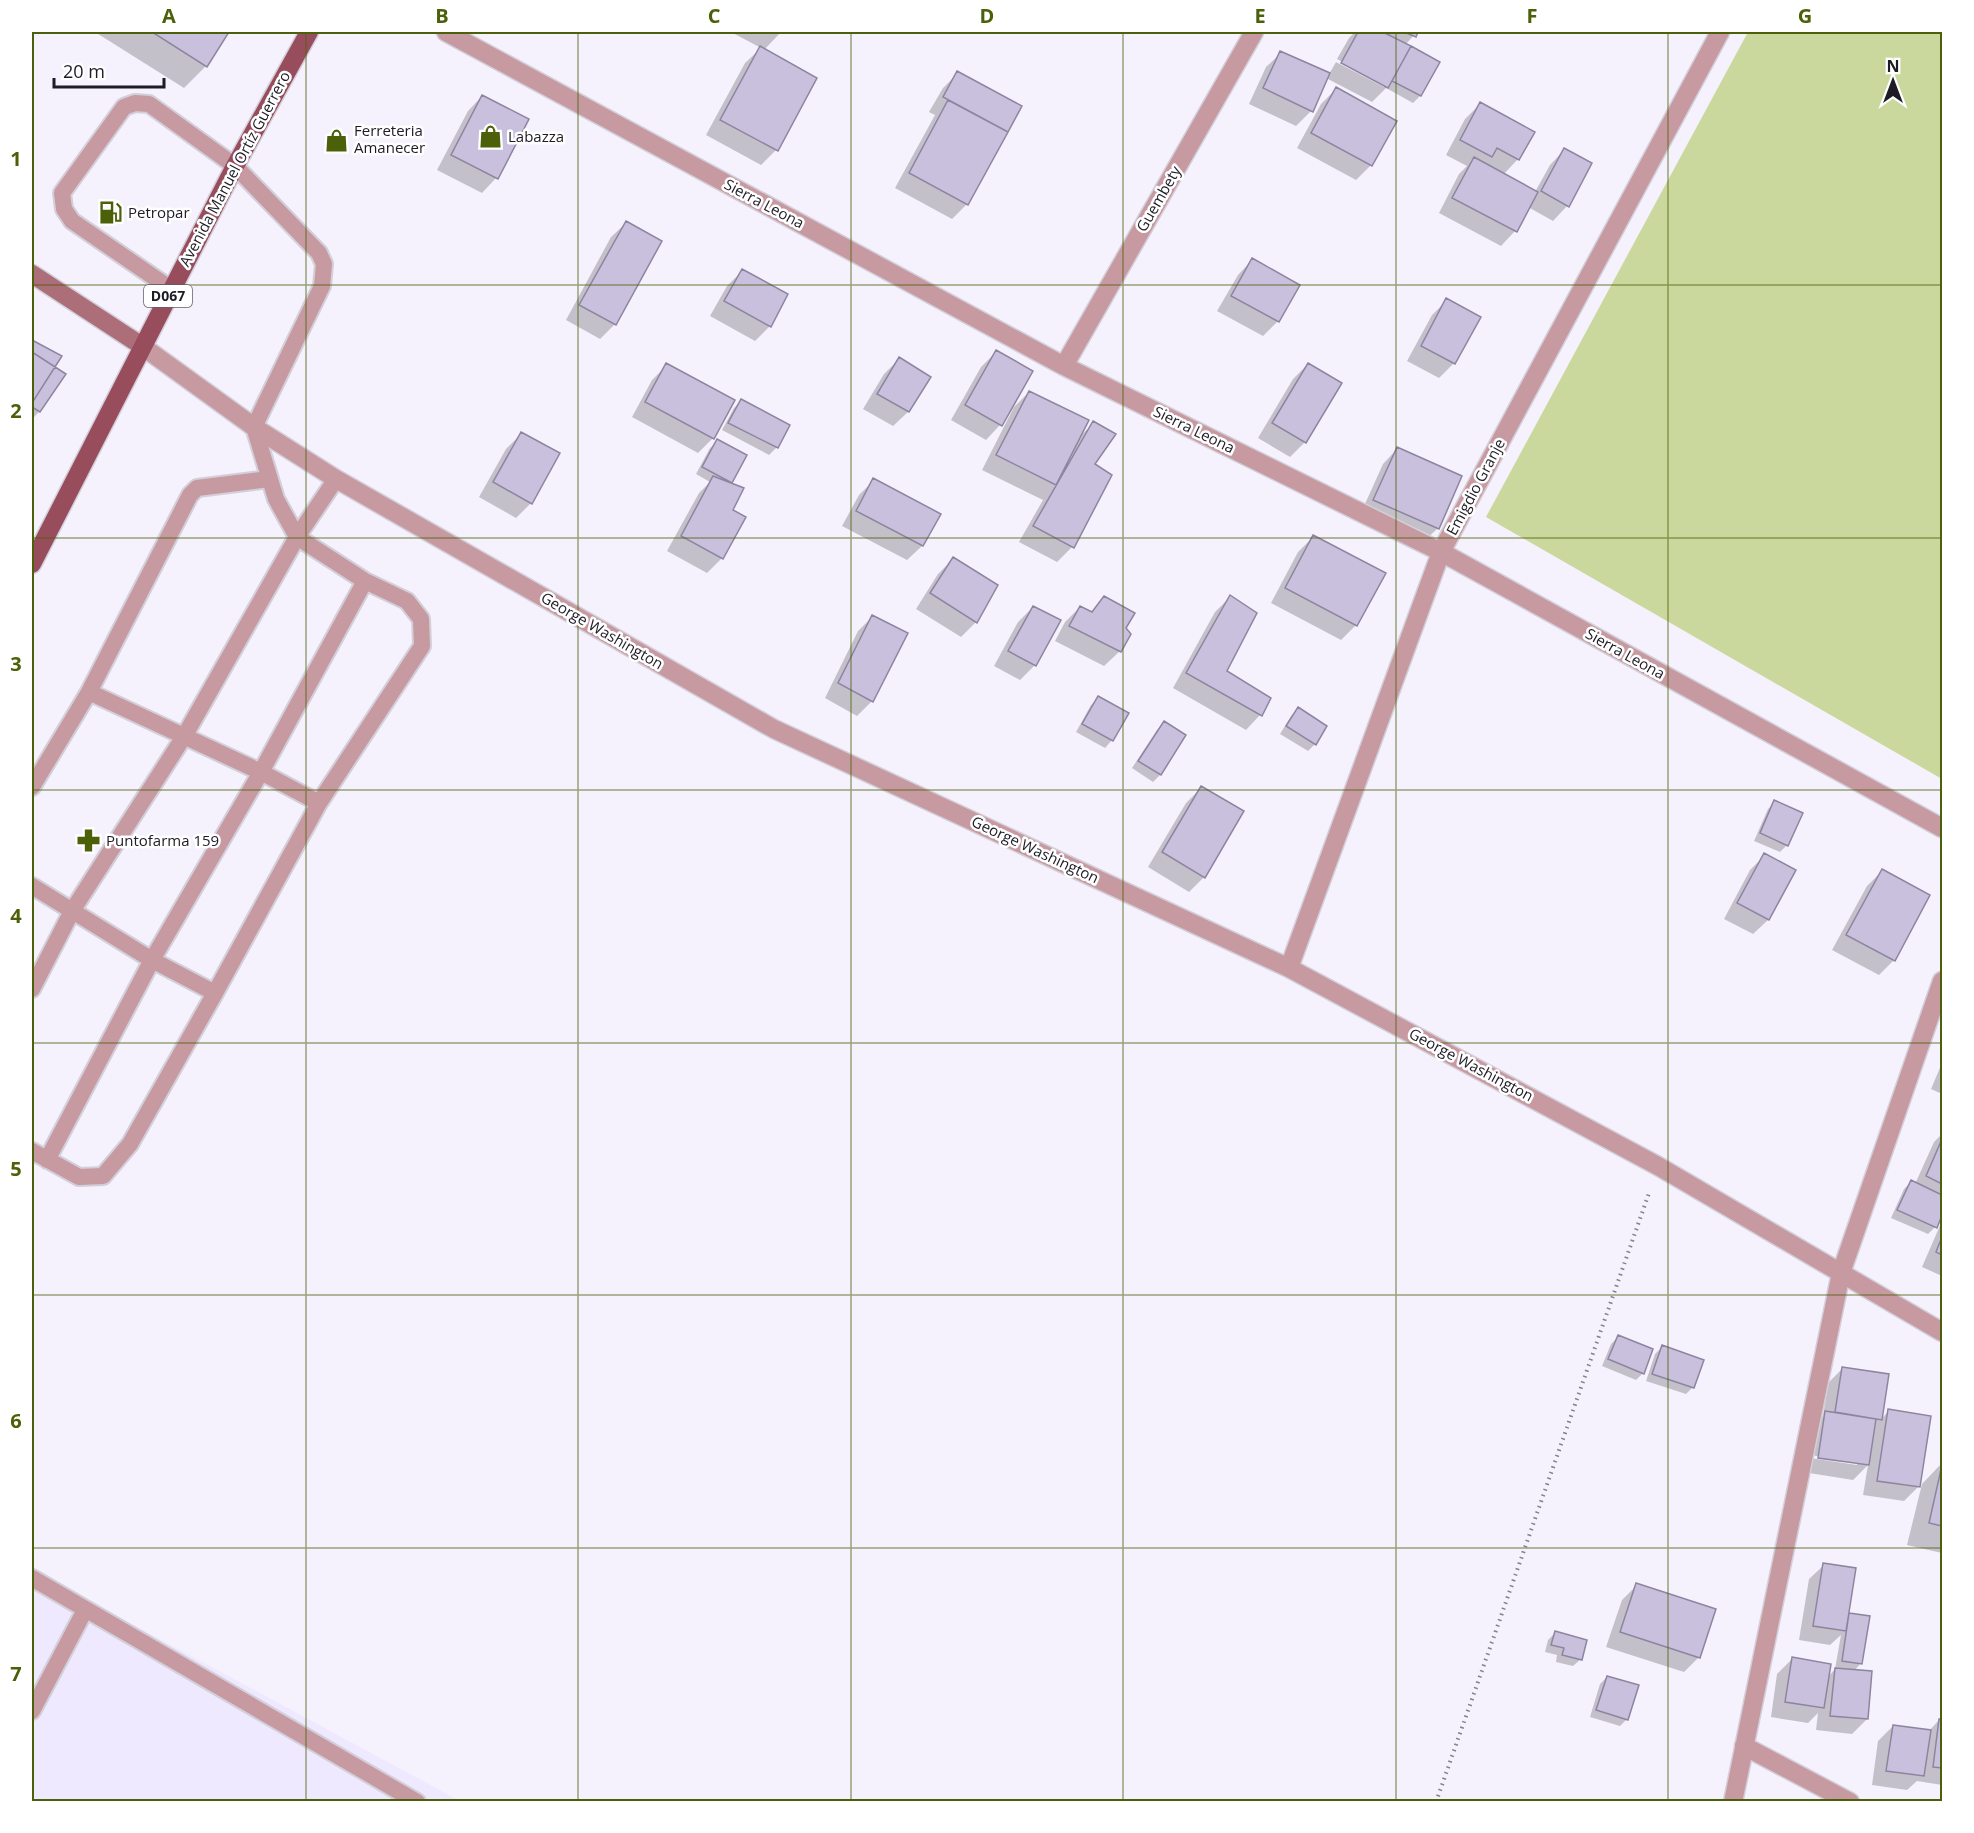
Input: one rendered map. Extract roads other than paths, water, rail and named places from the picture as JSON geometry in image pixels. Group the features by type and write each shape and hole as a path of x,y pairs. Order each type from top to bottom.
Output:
{"main road":[{"name":"Avenida Manuel Ortíz Guerrero","path":"32,564 235,166 309,32"}],"street":[{"name":"Sierra Leona","path":"446,32 1064,366 1441,552 1942,828"},
{"name":"Guembety","path":"1064,366 1254,32"},
{"name":"Emigdio Granje","path":"1289,968 1441,552 1720,32"},
{"path":"32,274 142,346"},
{"name":"George Washington","path":"142,346 254,427 336,479 774,729 1289,968 1658,1166 1942,1332"},
{"path":"1733,1802 1841,1273 1942,981"},
{"path":"1744,1746 1850,1802"}],"lane":[{"path":"32,1151 79,1177 103,1176 130,1144 320,804 422,646 421,619 407,601 365,581 297,537 276,499 254,427 322,286 324,264 320,253 235,166 148,104 135,103 124,107 62,193 64,209 72,221 171,290"},
{"path":"32,989 72,911 185,735 297,537 336,479"},
{"path":"32,787 89,692 190,495 197,488 269,480"},
{"path":"47,1160 152,960 261,772 365,581"},
{"path":"89,692 185,735 320,804"},
{"path":"32,886 152,960 215,993"},
{"path":"32,1578 417,1802"},
{"path":"32,1711 86,1610"}],"place":[{"name":"Labazza","path":"490,137"},
{"name":"Ferreteria Amanecer","path":"336,140"},
{"name":"Petropar","path":"110,213"},
{"name":"Puntofarma 159","path":"88,841"}]}
